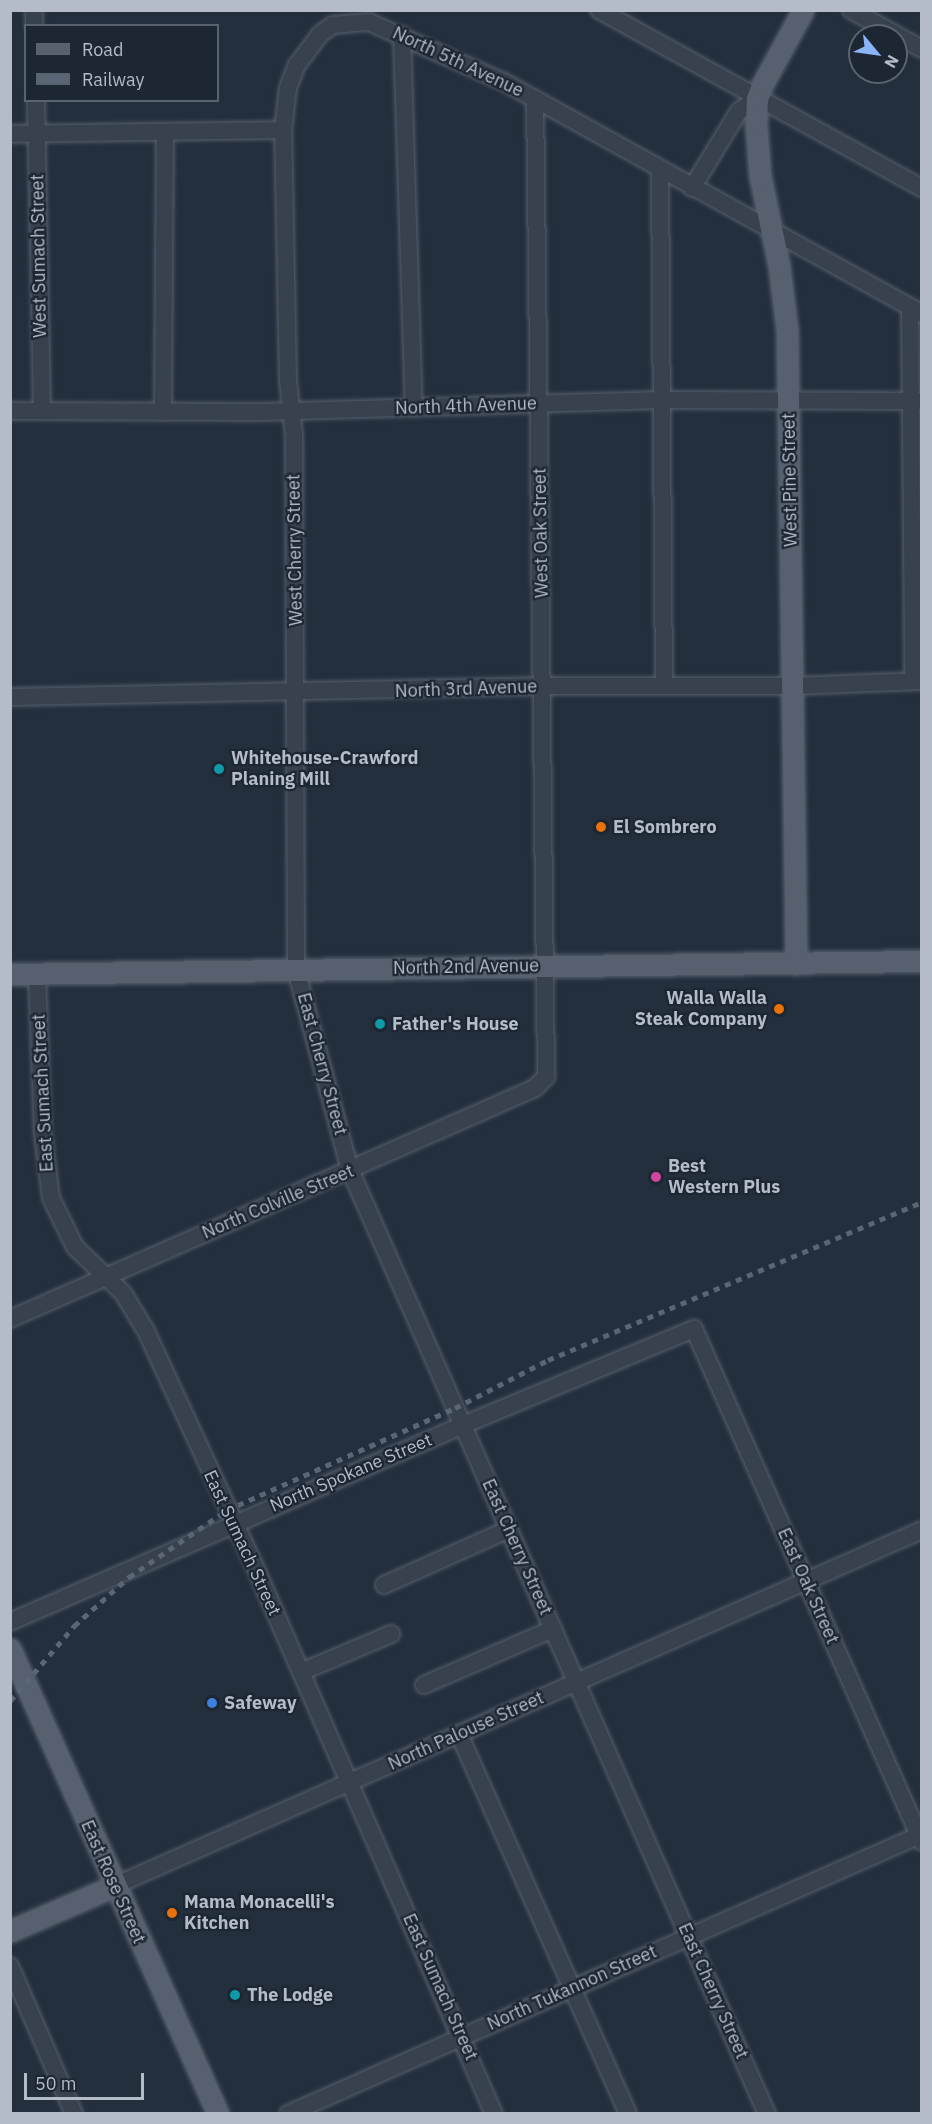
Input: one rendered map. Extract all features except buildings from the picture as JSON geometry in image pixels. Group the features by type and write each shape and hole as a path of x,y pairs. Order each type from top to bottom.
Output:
{"main road":[{"name":"West Pine Street","path":"796,964 789,402 784,299 756,148 757,99 803,10"},
{"name":"North 2nd Avenue","path":"10,974 921,961"},
{"name":"East Rose Street","path":"10,1649 114,1886 218,2114"},
{"name":"North Palouse Street","path":"10,1931 114,1886"}],"street":[{"path":"599,10 921,188"},
{"path":"851,10 921,49"},
{"name":"North 5th Avenue","path":"283,130 288,88 308,46 333,25 372,16 402,35 535,99 772,233 916,311"},
{"path":"402,35 414,408"},
{"name":"West Oak Street","path":"535,99 546,966"},
{"path":"692,188 740,111 757,99"},
{"name":"West Sumach Street","path":"36,102 42,411"},
{"path":"10,134 283,130"},
{"name":"West Cherry Street","path":"283,130 296,693 296,970"},
{"path":"163,411 165,132"},
{"path":"660,170 664,685"},
{"path":"916,311 917,681"},
{"name":"North 4th Avenue","path":"10,411 414,408 662,400 916,401"},
{"name":"North 3rd Avenue","path":"10,698 543,686 792,686 917,681"},
{"name":"North Colville Street","path":"10,1319 350,1170 543,1082 547,1071 546,966"},
{"name":"East Cherry Street","path":"296,970 350,1170 767,2114"},
{"name":"East Sumach Street","path":"37,973 43,1136 51,1198 75,1247 123,1293 146,1330 301,1672 494,2114"},
{"name":"North Spokane Street","path":"10,1622 233,1523 694,1329"},
{"name":"East Oak Street","path":"694,1329 920,1837"},
{"path":"384,1586 508,1529"},
{"name":"North Palouse Street","path":"114,1886 921,1530"},
{"path":"424,1685 553,1629"},
{"path":"301,1672 391,1634"},
{"path":"459,1734 628,2114"},
{"name":"North Tukannon Street","path":"288,2114 689,1936 920,1837"},
{"path":"10,1966 15,1989 74,2114"}],"railway":[{"path":"10,1701 74,1626 129,1577 227,1510 455,1408 548,1360 922,1202"}],"place":[{"name":"Whitehouse-Crawford Planing Mill","path":"219,769"},
{"name":"El Sombrero","path":"601,827"},
{"name":"Walla Walla Steak Company","path":"779,1009"},
{"name":"Father's House","path":"380,1024"},
{"name":"Best Western Plus","path":"656,1177"},
{"name":"Safeway","path":"212,1703"},
{"name":"Mama Monacelli's Kitchen","path":"172,1913"},
{"name":"The Lodge","path":"235,1995"}]}
